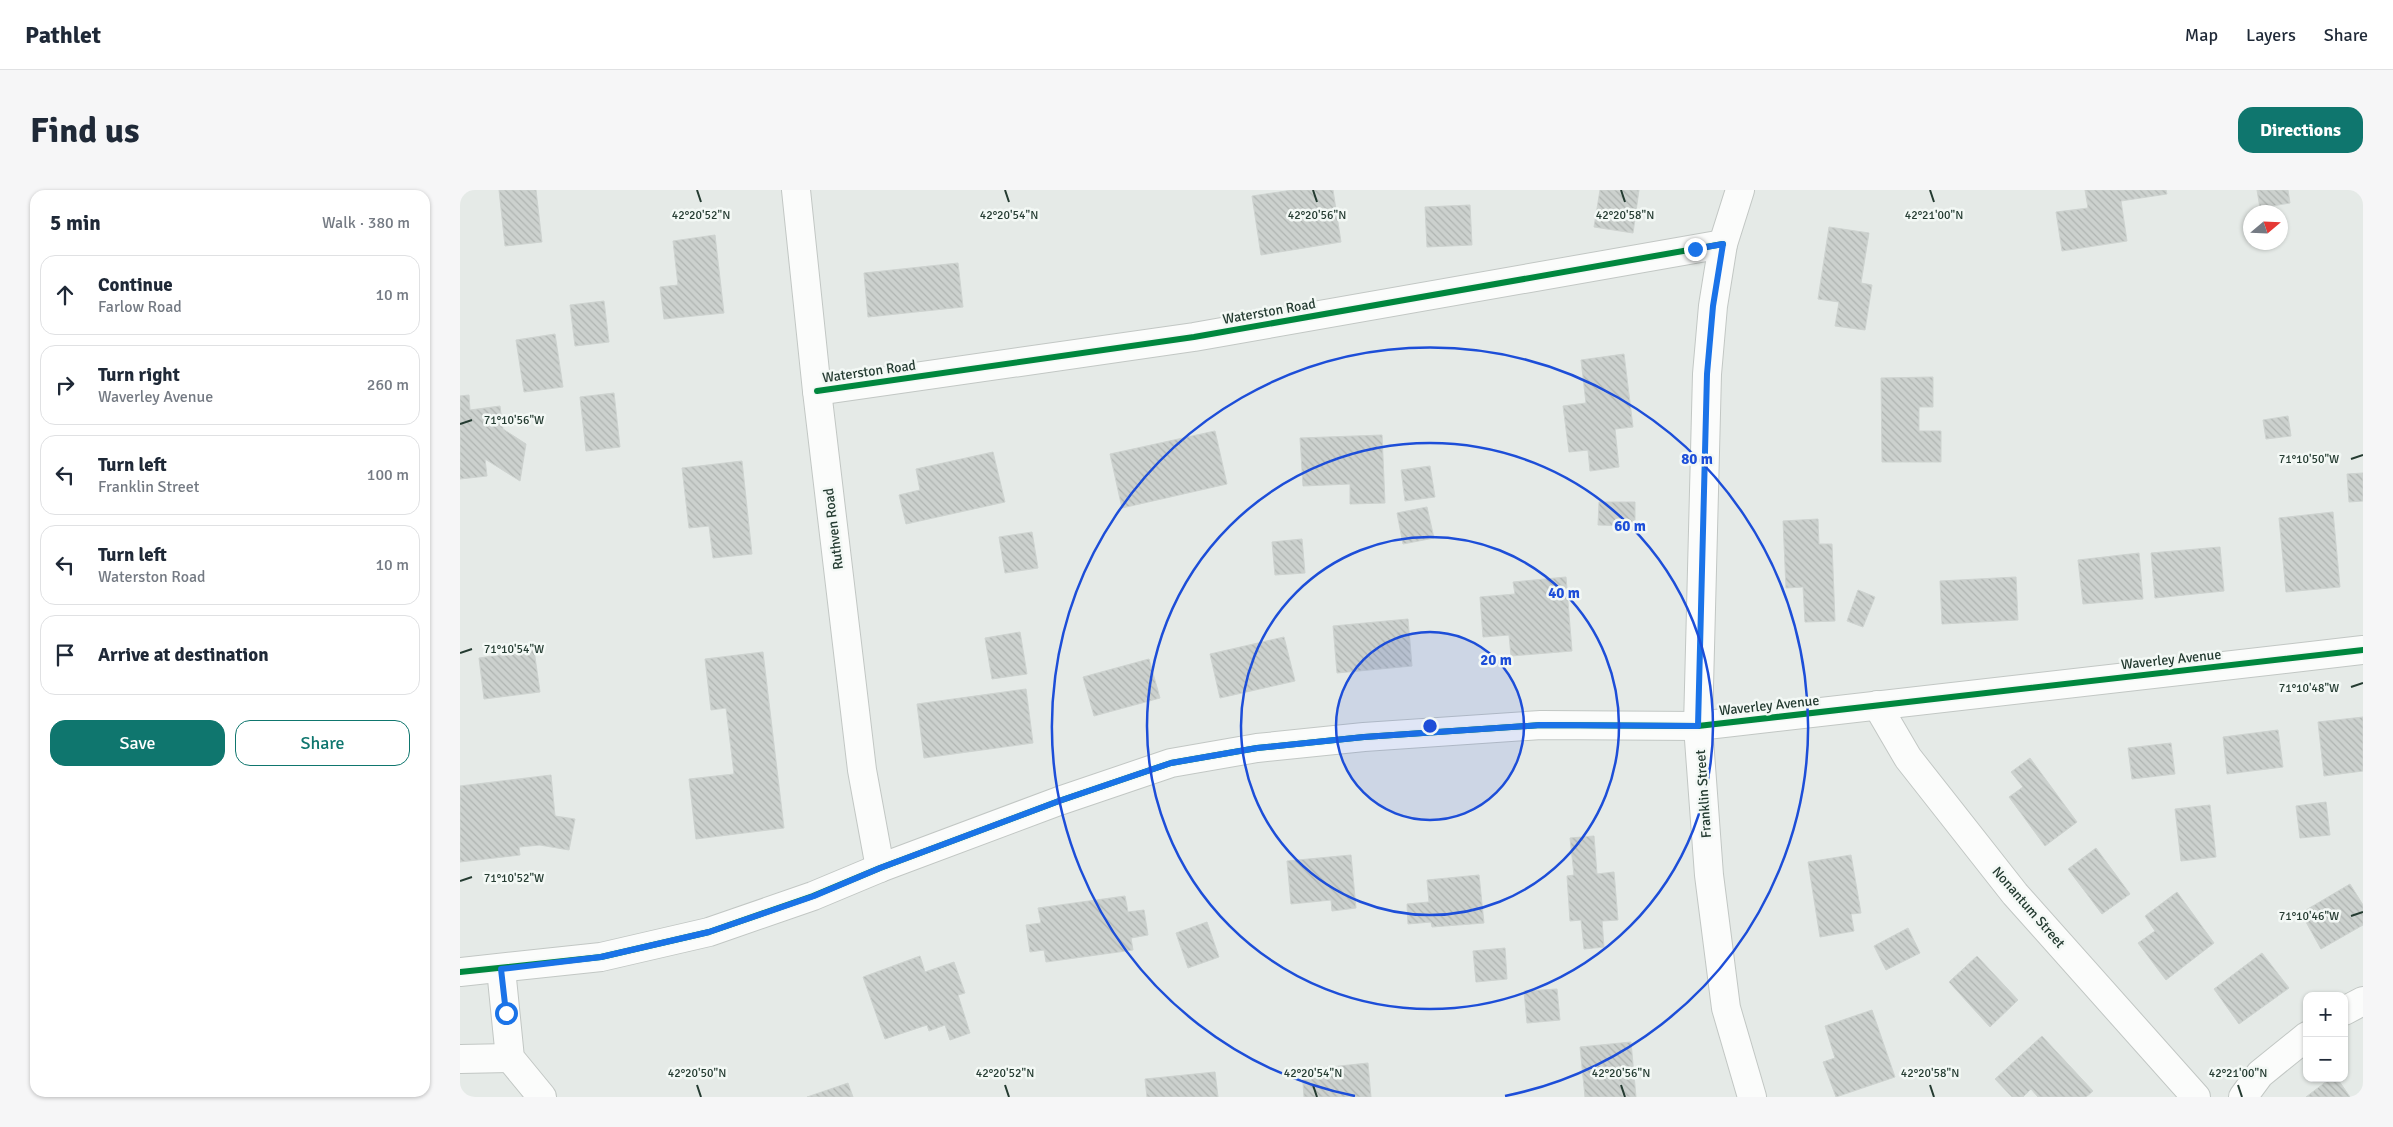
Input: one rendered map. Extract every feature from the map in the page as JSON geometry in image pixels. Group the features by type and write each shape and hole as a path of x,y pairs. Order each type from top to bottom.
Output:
{"street":[{"name":"Ruthven Road","path":"796,190 817,391 862,770 880,868"},
{"name":"Franklin Street","path":"1740,190 1723,244 1713,306 1707,374 1698,726 1709,875 1726,1008 1752,1097"},
{"name":"Waterston Road","path":"817,391 1194,336 1723,244"},
{"name":"Waverley Avenue","path":"460,972 601,957 709,932 814,896 880,868 1059,801 1171,763 1257,748 1364,737 1541,725 1698,726 2363,650"},
{"name":"Nonantum Street","path":"1877,705 1908,758 2015,894 2196,1097"},
{"path":"501,969 510,1058 542,1097"},
{"path":"2348,1009 2363,1001"},
{"path":"2243,1097 2260,1074 2306,1037"},
{"path":"460,1058 510,1058"}],"building":[{"path":"499,190 536,190 542,242 505,246"},
{"path":"1293,190 1333,190 1341,242 1261,255 1252,196"},
{"path":"1600,190 1639,190 1633,233 1594,227"},
{"path":"2085,190 2166,190 2167,194 2121,201 2127,241 2062,251 2056,212 2088,208"},
{"path":"2257,190 2288,190 2290,203 2260,205"},
{"path":"1470,205 1472,245 1427,247 1425,207"},
{"path":"1829,227 1869,233 1861,283 1872,285 1865,330 1835,326 1839,302 1818,299"},
{"path":"715,235 724,313 664,319 660,287 678,285 673,241"},
{"path":"958,263 963,307 868,317 864,273"},
{"path":"604,301 609,342 575,346 570,305"},
{"path":"555,334 563,387 524,392 516,340"},
{"path":"1624,354 1633,427 1615,429 1619,467 1590,471 1588,450 1569,452 1563,406 1586,403 1581,360"},
{"path":"1933,377 1933,407 1919,407 1919,431 1941,431 1941,462 1882,462 1881,378"},
{"path":"614,393 620,447 586,451 580,397"},
{"path":"469,395 470,410 500,406 503,429 526,444 520,481 485,459 487,476 460,479 460,396"},
{"path":"2288,416 2291,436 2266,439 2263,420"},
{"path":"1215,431 1227,484 1122,508 1110,454"},
{"path":"1382,435 1385,503 1350,504 1350,484 1303,486 1300,438"},
{"path":"993,452 1005,502 906,524 899,495 920,490 916,469"},
{"path":"742,461 752,554 713,558 709,526 689,528 682,468"},
{"path":"1430,466 1435,497 1405,501 1401,470"},
{"path":"2363,473 2363,501 2349,502 2347,474"},
{"path":"1599,502 1635,502 1635,526 1598,525"},
{"path":"1427,507 1434,538 1403,544 1397,513"},
{"path":"2333,512 2340,587 2286,592 2279,518"},
{"path":"1818,519 1819,544 1832,544 1835,621 1805,622 1803,587 1786,588 1783,521"},
{"path":"1032,532 1038,568 1005,573 999,537"},
{"path":"1302,539 1305,573 1275,575 1272,542"},
{"path":"2220,547 2224,591 2155,598 2151,553"},
{"path":"2139,553 2143,599 2083,604 2078,560"},
{"path":"1566,577 1572,651 1511,656 1509,635 1483,637 1480,597 1515,594 1513,582"},
{"path":"2016,577 2018,620 1942,624 1940,581"},
{"path":"1858,590 1875,597 1863,627 1847,621"},
{"path":"1408,619 1412,666 1337,673 1333,626"},
{"path":"1020,632 1027,674 992,679 985,638"},
{"path":"1284,637 1295,681 1220,698 1210,654"},
{"path":"534,650 540,692 484,699 479,658"},
{"path":"763,652 784,828 696,839 689,779 734,774 726,708 711,710 705,659"},
{"path":"1149,659 1160,698 1094,716 1083,677"},
{"path":"1026,689 1033,743 924,758 917,704"},
{"path":"2363,717 2363,771 2324,776 2318,722"},
{"path":"2278,730 2283,767 2227,774 2223,737"},
{"path":"2171,743 2175,774 2132,779 2128,748"},
{"path":"2030,758 2077,822 2045,846 2009,797 2023,787 2011,772"},
{"path":"551,775 555,816 575,819 569,850 540,845 519,847 520,855 460,862 460,786"},
{"path":"2326,802 2330,835 2300,838 2296,806"},
{"path":"2210,805 2216,857 2181,861 2175,809"},
{"path":"1594,836 1597,874 1614,872 1618,920 1602,921 1604,947 1584,949 1581,920 1570,921 1567,876 1574,875 1570,838"},
{"path":"2096,848 2130,894 2102,914 2068,869"},
{"path":"1351,855 1356,908 1332,911 1331,900 1291,904 1287,861"},
{"path":"1851,855 1861,913 1851,914 1854,931 1820,937 1808,862"},
{"path":"1479,875 1484,923 1432,927 1431,922 1408,924 1407,904 1429,902 1427,880"},
{"path":"2350,884 2363,905 2363,925 2321,949 2301,913"},
{"path":"2177,892 2214,943 2166,980 2138,943 2155,931 2145,916"},
{"path":"1125,896 1128,912 1144,910 1148,935 1131,938 1133,950 1046,962 1044,950 1030,952 1026,925 1041,923 1038,908"},
{"path":"1207,922 1219,957 1188,968 1176,933"},
{"path":"1908,928 1920,953 1886,970 1874,946"},
{"path":"1505,948 1507,979 1476,982 1473,951"},
{"path":"2262,953 2289,988 2239,1024 2214,989"},
{"path":"920,956 925,972 954,962 965,993 958,995 970,1033 950,1040 945,1025 929,1031 927,1025 885,1039 863,977"},
{"path":"1977,956 2018,1000 1990,1027 1949,982"},
{"path":"1557,989 1560,1020 1527,1023 1524,991"},
{"path":"1872,1010 1895,1077 1836,1097 1823,1062 1835,1058 1825,1026"},
{"path":"2042,1036 2093,1091 2086,1097 2038,1097 2031,1089 2023,1097 2012,1097 1995,1079"},
{"path":"1631,1042 1636,1097 1585,1097 1580,1047"},
{"path":"1368,1063 1371,1097 1304,1097 1302,1070"},
{"path":"1215,1072 1218,1097 1147,1097 1145,1079"},
{"path":"2326,1082 2340,1082 2350,1097 2306,1097"},
{"path":"848,1083 853,1097 807,1097"}],"cycle path":[{"path":"817,391 1194,337 1723,244"},
{"path":"460,972 601,957 709,932 813,896 880,868 1059,801 1171,763 1257,748 1364,737 1541,725 1698,726 2363,650"}],"route":[{"path":"506,1013 501,969 601,957 709,932 814,896 880,868 1059,801 1171,763 1257,748 1364,737 1541,725 1698,726 1707,374 1713,306 1723,244 1695,249"}]}
